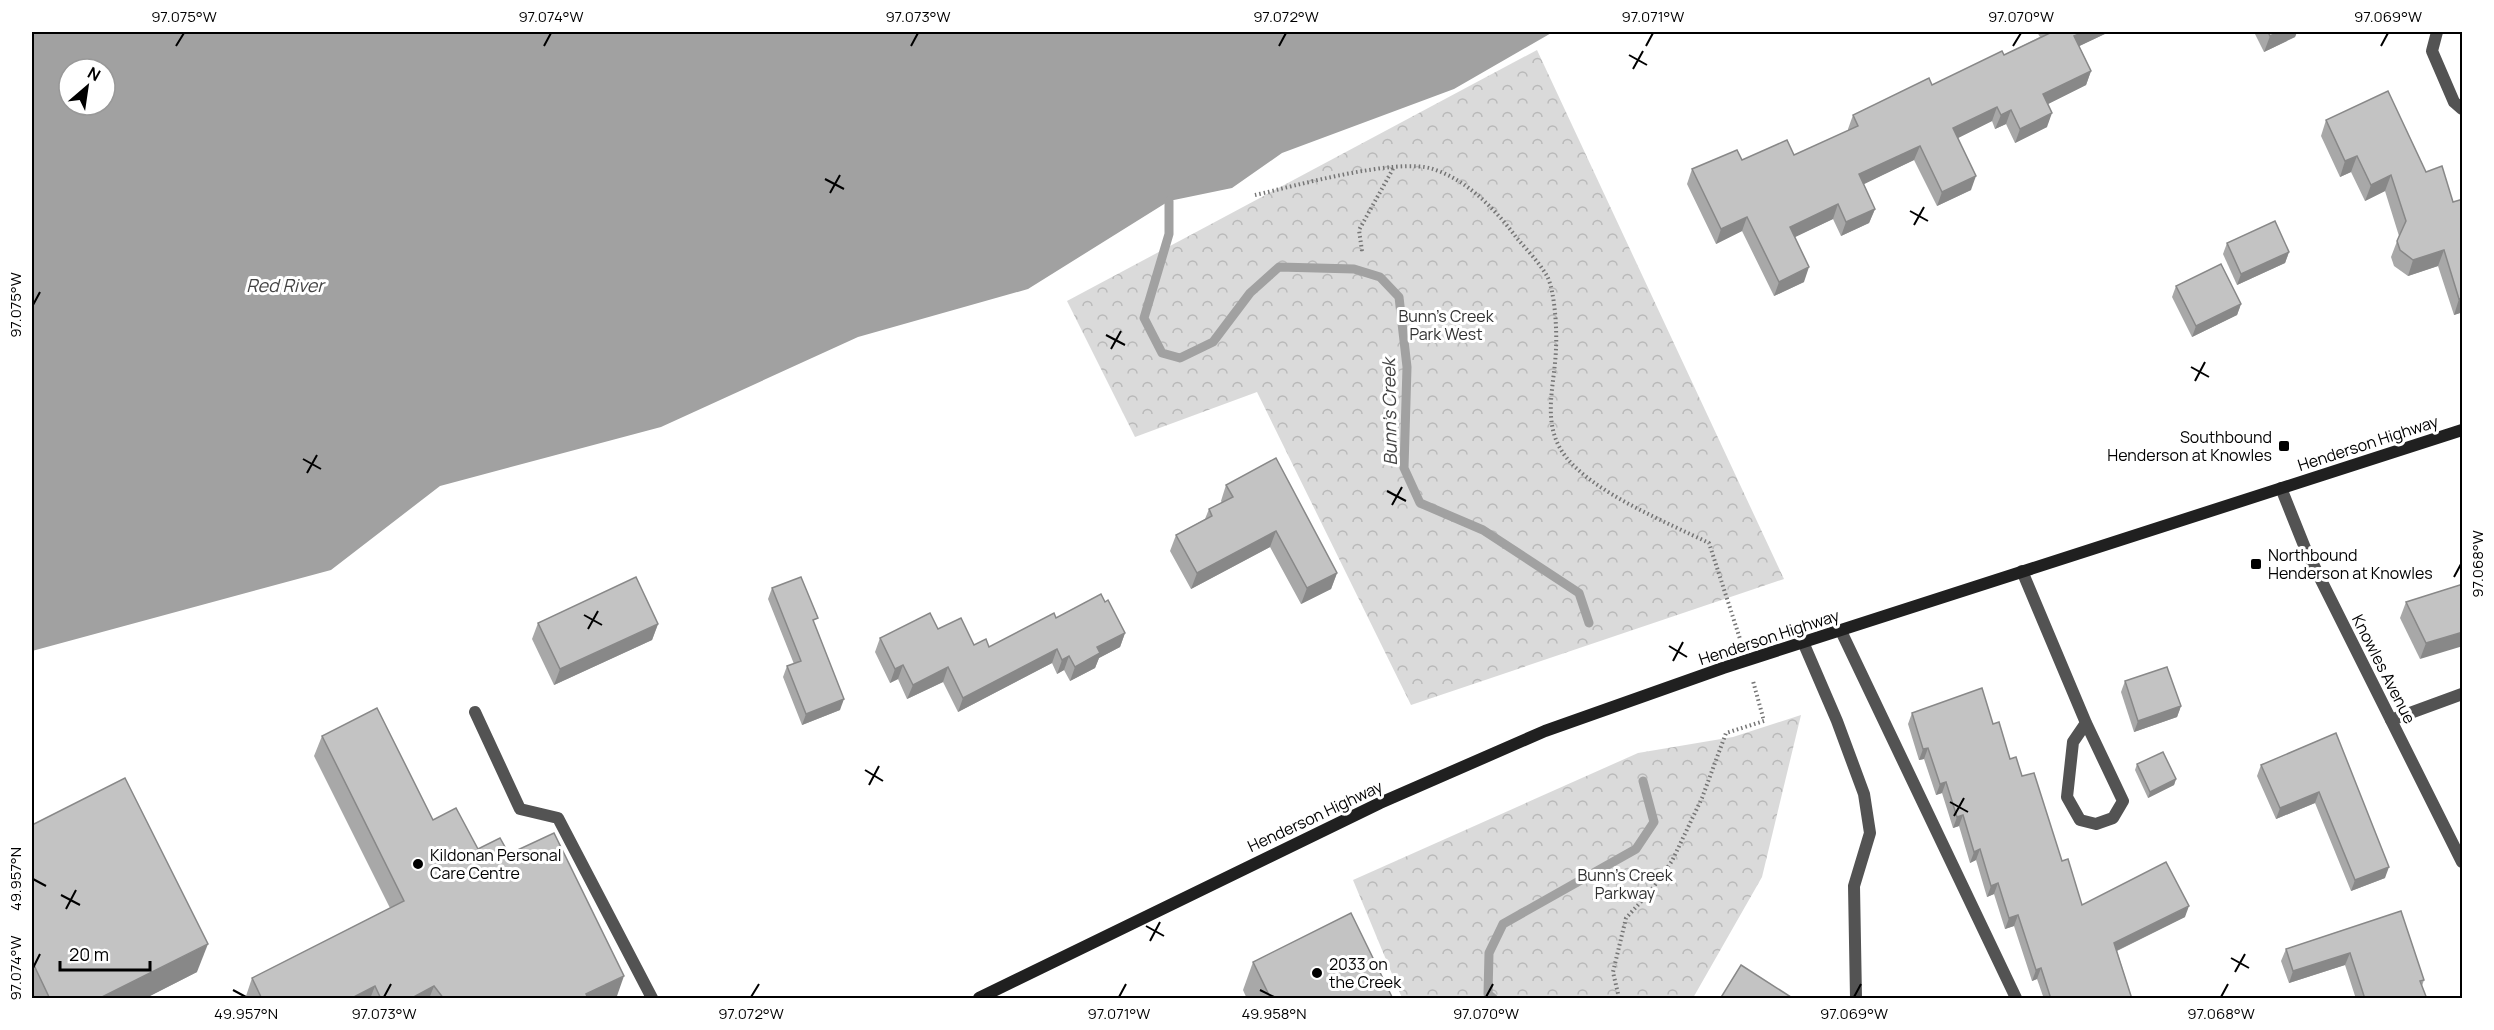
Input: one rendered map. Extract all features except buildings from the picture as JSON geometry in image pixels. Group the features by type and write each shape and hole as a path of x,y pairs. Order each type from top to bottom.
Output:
{"main road":[{"name":"Henderson Highway","path":"979,999 1217,880 1400,794 1545,730 1803,642 2463,430"}],"street":[{"path":"2437,32 2432,51 2454,102 2463,109"},
{"name":"Knowles Avenue","path":"2280,488 2305,548 2463,862"},
{"path":"2022,572 2086,723 2123,801 2113,818 2096,824 2080,820 2067,797 2073,742 2086,723"},
{"path":"1841,631 2016,999"},
{"path":"1803,642 1838,721 1864,794 1870,833 1854,886 1856,999"},
{"path":"2391,720 2463,694"},
{"path":"475,712 520,809 558,818 652,999"}],"path":[{"path":"1362,251 1359,230 1394,167"},
{"path":"1255,195 1394,167 1432,168 1469,187 1507,225 1548,278 1554,312 1556,348 1550,394 1552,433 1566,458 1586,475 1630,505 1709,543 1764,721 1726,733 1702,798 1672,861 1650,892 1626,918 1613,972 1619,999"}],"green space":[{"name":"Bunn's Creek Park West","path":"1537,50 1784,579 1411,705 1257,392 1135,437 1067,301"},
{"name":"Bunn's Creek Parkway","path":"1801,715 1762,877 1693,998 1402,998 1353,880 1638,753 1733,737"}],"water":[{"name":"Red River","path":"32,32 1553,32 1454,89 1282,153 1232,188 1169,201 1028,289 858,337 661,427 440,486 331,570 32,651"}],"waterway":[{"name":"Bunn's Creek","path":"1169,201 1169,234 1144,318 1162,353 1180,358 1213,342 1250,293 1279,267 1354,269 1380,277 1399,297 1407,367 1404,468 1420,503 1483,530 1579,593 1589,623"},
{"name":"Bunn's Creek","path":"1493,998 1488,994 1489,953 1503,924 1636,849 1654,822 1643,781"}],"place":[{"name":"Southbound Henderson at Knowles","path":"2284,446"},
{"name":"Northbound Henderson at Knowles","path":"2256,564"},
{"name":"Kildonan Personal Care Centre","path":"418,864"},
{"name":"2033 on the Creek","path":"1317,973"}]}
